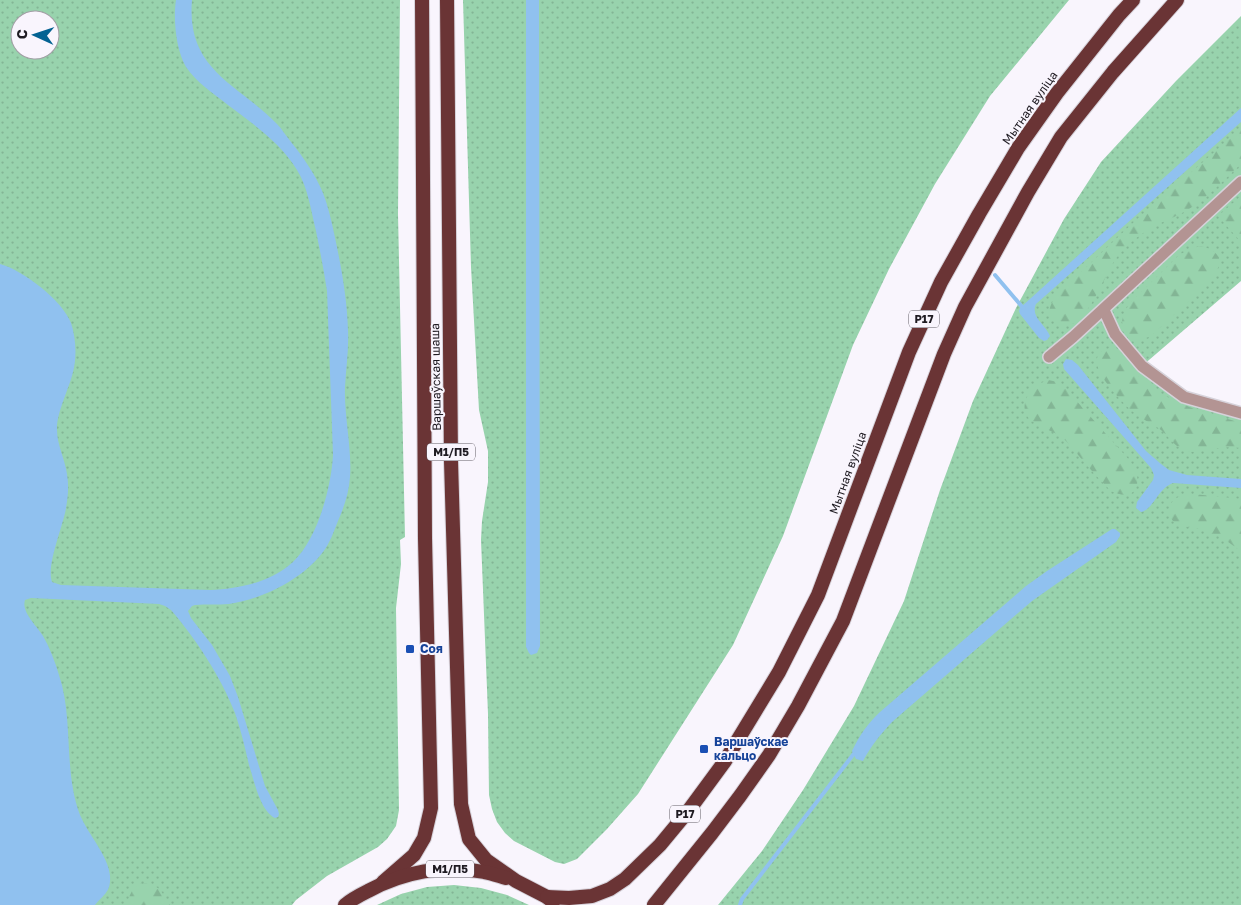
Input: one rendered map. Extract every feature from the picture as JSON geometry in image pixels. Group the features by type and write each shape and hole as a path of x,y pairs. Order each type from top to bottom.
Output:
{"highway":[{"name":"Варшаўская шаша","path":"384,882 414,855 424,838 432,808 425,538 422,0"},
{"name":"Варшаўская шаша","path":"447,0 452,460 461,804 469,839 486,860 516,881 552,901"},
{"name":"Мытная вуліца","path":"552,901 592,896 610,889 625,879 660,845 689,810 725,760 779,672 818,595 909,352 941,282 1018,148 1057,93 1133,0"},
{"name":"Р17","path":"654,905 712,833 769,754 798,706 843,621 944,354 965,307 1028,192 1061,137 1113,72 1177,0"},
{"name":"Варшаўская шаша","path":"345,905 350,900 384,882 416,872 450,869 484,872 516,881"}],"street":[{"path":"1049,357 1104,310 1241,182"},
{"path":"1104,310 1115,334 1142,366 1184,397 1241,413"}],"green space":[{"path":"0,0 400,0 398,214 405,537 400,540 401,564 396,608 399,810 396,826 387,839 378,847 327,876 292,905 0,905"},
{"path":"463,0 1069,0 990,96 935,184 889,269 853,345 783,536 733,645 638,794 577,859 564,864 555,862 514,841 505,833 497,822 489,795 488,714 481,540 488,482 488,451 479,410 471,267"},
{"path":"1241,16 1241,281 1142,366 1184,397 1241,411 1241,905 718,905 762,851 803,790 854,706 904,601 940,490 973,401 1016,308 1064,219 1101,162 1176,81"},
{"path":"1241,129 1241,164 1196,204 1181,214 1149,229 1125,248 1112,265 1084,314 1075,322 1066,326 1052,320 1050,308 1058,294 1135,221"},
{"path":"1241,196 1241,242 1218,216"},
{"path":"1201,246 1218,256 1219,265 1214,276 1151,336 1140,340 1128,338 1123,328 1122,320 1130,303 1178,256 1189,249"},
{"path":"1111,348 1119,351 1127,358 1138,376 1161,394 1189,407 1241,423 1241,448 1192,452 1177,446 1161,430 1132,411 1103,378 1098,368 1097,359 1101,352"},
{"path":"1048,380 1058,382 1065,388 1130,461 1137,476 1137,483 1136,488 1130,494 1126,495 1111,491 1063,438 1030,419 1026,413 1025,406 1027,397 1036,386"},
{"path":"1193,494 1241,499 1241,552 1213,534 1179,525 1172,520 1169,510 1172,502 1181,496"},
{"path":"139,884 151,884 158,888 170,905 127,905 131,893"},
{"path":"454,885 481,888 507,895 529,905 377,905 401,894 427,887"}],"water":[{"path":"176,0 192,0 192,24 197,43 206,59 217,73 279,126 309,166 325,198 339,257 347,318 348,344 345,398 350,454 349,489 328,545 315,562 305,571 281,586 255,598 229,604 195,605 188,611 191,618 212,645 230,676 265,786 278,810 278,817 275,818 265,809 258,794 237,719 223,686 199,646 171,610 159,604 31,598 25,600 24,605 27,614 46,641 59,675 64,692 75,798 80,815 106,861 110,881 106,892 95,905 0,905 0,264 20,273 51,296 67,314 74,335 74,366 57,424 57,436 68,478 68,491 67,504 51,566 52,582 61,585 210,590 243,586 275,575 293,562 310,540 322,512 332,468 327,291 307,191 297,170 283,151 206,88 186,67 176,34"},
{"path":"526,0 539,0 540,646 537,653 531,655 526,647"},
{"path":"1241,108 1241,122 1036,304 1035,313 1050,336 1044,341 1039,338 1020,314 1020,308"},
{"path":"1066,359 1072,360 1078,365 1146,451 1169,470 1187,475 1241,479 1241,488 1173,483 1163,489 1149,507 1141,512 1136,508 1137,502 1153,480 1154,475 1151,468 1064,369 1063,364"},
{"path":"1112,529 1120,533 1116,542 1032,601 892,722 869,750 863,761 856,759 852,751 864,730 880,712 1026,586"}],"waterway":[{"path":"995,275 1024,309"},
{"path":"740,905 742,899 856,751"}],"place":[{"name":"Соя","path":"410,649"},
{"name":"Варшаўскае кальцо","path":"704,749"}]}
